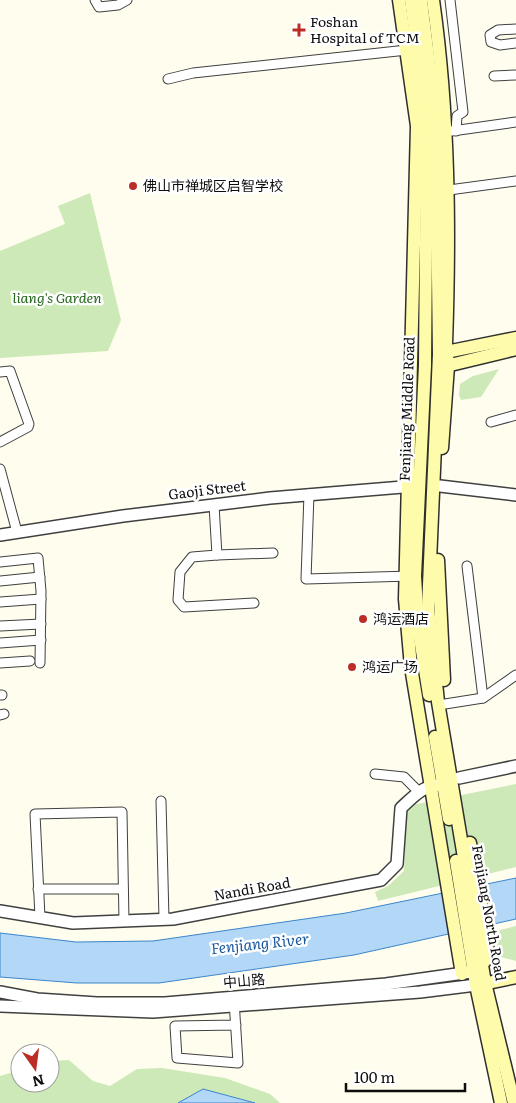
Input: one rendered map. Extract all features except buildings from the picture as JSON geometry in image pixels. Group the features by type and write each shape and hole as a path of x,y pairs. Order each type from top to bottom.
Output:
{"main road":[{"path":"399,0 417,126 413,486 410,576 411,667 457,815 488,941 473,971"},
{"name":"Fenjiang Middle Road","path":"411,0 427,123 424,365 413,486"},
{"name":"Fenjiang Middle Road","path":"420,0 436,120 443,367 428,608 446,781 457,815"},
{"path":"433,0 451,131 442,348"},
{"path":"424,365 442,348 516,332"},
{"path":"442,348 516,338"},
{"path":"424,365 443,367 516,349"},
{"path":"443,367 438,577 445,704 446,781 434,804 473,971"},
{"name":"Fenjiang North Road","path":"457,815 475,985 501,1103"},
{"path":"475,985 516,977"},
{"name":"Fenjiang North Road","path":"475,985 514,1103"}],"street":[{"path":"95,0 99,7 118,5 127,0"},
{"path":"450,0 463,112 457,116 451,131 516,122"},
{"path":"516,29 498,30 490,35 491,42 500,45 516,43"},
{"path":"168,79 193,73 407,50"},
{"path":"494,76 516,75"},
{"path":"449,190 516,181"},
{"path":"0,442 28,427 5,371"},
{"path":"492,422 516,416"},
{"path":"0,469 17,532"},
{"name":"Gaoji Street","path":"0,534 214,505 309,494 413,486"},
{"path":"440,486 516,495"},
{"path":"309,494 306,579 410,576"},
{"path":"214,505 217,554"},
{"path":"254,603 184,608 178,600 180,572 192,557 217,554 273,553"},
{"path":"0,562 38,558 41,599 40,663"},
{"path":"466,566 483,698"},
{"path":"0,581 40,577"},
{"path":"0,602 41,599"},
{"path":"0,626 41,624"},
{"path":"0,643 41,640"},
{"path":"0,663 30,661"},
{"path":"445,704 483,698 516,675"},
{"name":"Nandi Road","path":"0,911 73,923 164,919 381,880 397,864 401,808 418,792 446,781 516,766"},
{"path":"375,774 404,777 418,792"},
{"path":"161,801 164,919"},
{"path":"40,917 35,814 122,812 124,921"},
{"path":"38,888 123,888"},
{"name":"中山路","path":"0,1006 153,1012 386,984 473,971"},
{"name":"中山路","path":"0,992 37,999 97,1003 165,1003 234,1001 475,985"},
{"path":"234,1001 236,1026 238,1063 177,1058 175,1026 236,1026"}],"green space":[{"name":"liang's Garden","path":"90,193 121,320 108,351 0,358 0,251 65,224 58,206"},
{"path":"499,369 481,397 461,400 459,395 460,384 473,376"},
{"path":"516,784 516,867 378,901 375,892 388,886 404,871 407,806"},
{"path":"516,926 516,961 501,957 497,953 497,931"},
{"path":"60,1060 69,1060 93,1081 110,1086 137,1069 162,1068 225,1078 270,1094 280,1103 0,1103 0,1076 10,1073 10,1093 60,1093"}],"water":[{"name":"Fenjiang River","path":"516,878 516,919 354,955 159,983 77,983 0,977 0,933 76,942 153,941 346,913"},
{"path":"203,1089 255,1103 178,1103"}],"place":[{"name":"Foshan Hospital of TCM","path":"299,30"},
{"name":"佛山市禅城区启智学校","path":"133,186"},
{"name":"鸿运酒店","path":"363,619"},
{"name":"鸿运广场","path":"352,667"}]}
